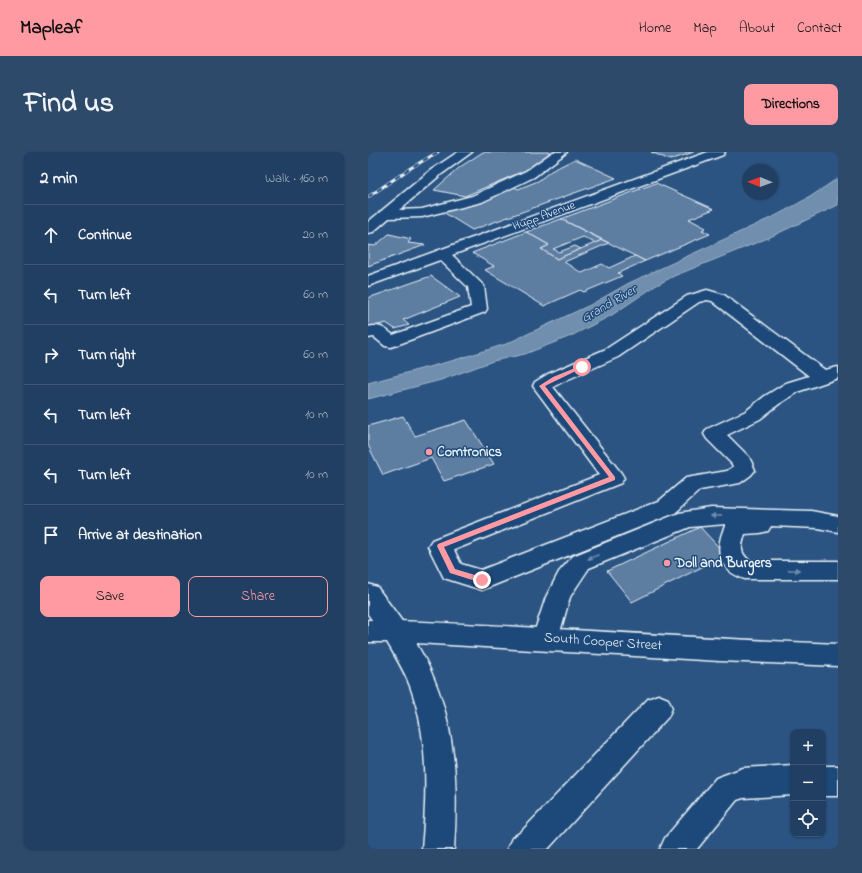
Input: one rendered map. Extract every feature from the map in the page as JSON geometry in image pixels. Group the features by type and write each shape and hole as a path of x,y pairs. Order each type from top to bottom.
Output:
{"street":[{"path":"368,229 435,173 466,152"},
{"path":"386,214 422,213 477,199 530,174 561,152"},
{"name":"Hupp Avenue","path":"368,281 719,152"},
{"path":"405,198 420,203 422,213"},
{"path":"368,333 377,330 391,342 479,309 476,286 442,254"},
{"path":"707,295 718,298 830,374 793,388 772,400 753,415 714,434 742,462 744,470 732,478 694,483 667,507 482,580 453,571 440,546 613,478 542,386 555,378 612,353 700,296 707,295"},
{"path":"545,639 558,597 568,579 581,562 687,519 703,516 727,516 834,523"},
{"path":"834,523 736,526 730,548 733,561 745,570 838,570"},
{"path":"368,594 382,631 412,662 426,691 433,724 441,785 438,849"},
{"name":"South Cooper Street","path":"382,631 545,639 718,650 838,655"},
{"path":"523,849 532,843 658,708"},
{"path":"676,849 727,788 743,783 790,780"},
{"path":"826,781 838,781"}],"water":[{"name":"Grand River","path":"838,178 838,205 768,238 674,276 655,286 612,315 571,336 525,354 493,361 441,380 368,399 368,383 455,360 506,344 590,305 629,283 777,215 810,197"}],"building":[{"path":"483,152 551,152 526,170 465,196 434,190 460,167"},
{"path":"651,152 694,152 670,160"},
{"path":"575,159 616,178 472,230 443,212 514,187 518,189 538,181 551,171"},
{"path":"656,183 714,209 689,219 706,228 702,230 710,234 645,261 561,219"},
{"path":"561,219 602,240 595,243 583,237 553,249 559,252 575,246 581,249 557,259 541,249 549,245 526,232"},
{"path":"526,232 549,245 541,249 557,259 602,240 609,243 564,262 582,273 602,264 609,268 635,256 645,261 618,273 622,276 584,292 580,290 544,306 485,270 494,266 472,253"},
{"path":"389,234 411,239 408,243 425,245 368,266 368,245 375,246"},
{"path":"431,276 460,297 403,320 409,325 395,329 386,323 368,328 368,298"},
{"name":"Comtronics","path":"403,416 415,436 466,420 494,464 444,481 431,458 383,475 368,445 368,426"},
{"path":"700,527 726,555 632,602 607,571"}],"railway":[{"path":"368,197 409,169 438,152"}],"place":[{"name":"Comtronics","path":"429,452"},
{"name":"Doll and Burgers","path":"667,563"}],"route":[{"path":"482,580 453,571 440,546 613,478 542,386 555,378 582,367"}]}
